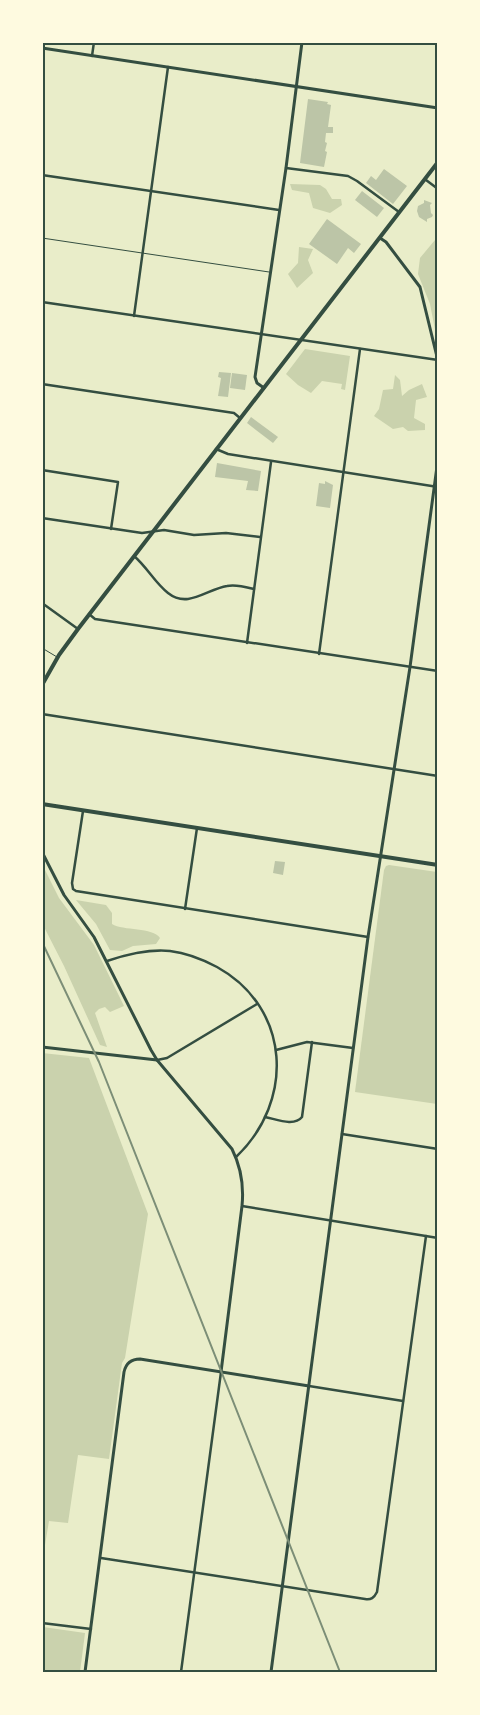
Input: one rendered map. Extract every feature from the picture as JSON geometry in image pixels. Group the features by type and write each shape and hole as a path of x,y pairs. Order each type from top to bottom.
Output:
{"main road":[{"path":"42,685 58,658 89,614 438,162"},
{"path":"42,804 438,865"}],"street":[{"path":"92,56 94,42"},
{"path":"264,388 257,383 255,378 286,168 302,42"},
{"path":"42,48 438,108"},
{"path":"134,316 168,67"},
{"path":"286,168 348,176 398,212"},
{"path":"42,176 280,210"},
{"path":"424,179 438,189"},
{"path":"42,302 300,339 437,361 420,287 386,242 380,238"},
{"path":"319,654 360,349"},
{"path":"42,384 234,413 240,418"},
{"path":"216,449 228,454 436,487"},
{"path":"271,1672 368,937 410,667 436,487 438,460"},
{"path":"248,644 260,537 272,461"},
{"path":"42,470 118,482 111,529"},
{"path":"42,518 142,533 164,530 194,535 235,533 260,537"},
{"path":"134,556 163,589 174,597 196,598 227,586 255,589"},
{"path":"42,604 78,629"},
{"path":"89,614 95,619 438,672"},
{"path":"42,714 438,776"},
{"path":"83,811 72,883 73,889 82,893 368,937"},
{"path":"185,909 197,828"},
{"path":"42,852 64,895 91,931 149,1048 232,1149 239,1164 242,1181 242,1206 181,1672"},
{"path":"107,961 149,951 170,951 188,955 206,962 230,976 243,987 257,1004 268,1022 276,1050 277,1078 274,1093 265,1117 256,1134 236,1157"},
{"path":"42,1046 157,1060 166,1058 257,1004"},
{"path":"276,1050 312,1042 354,1048"},
{"path":"265,1117 293,1122 300,1120 302,1117 312,1042"},
{"path":"342,1134 438,1149"},
{"path":"242,1206 438,1238"},
{"path":"101,1558 368,1599 374,1597 377,1592 426,1236"},
{"path":"86,1672 124,1372 130,1361 140,1359 403,1401"},
{"path":"42,1623 92,1629"}],"lane":[{"path":"42,238 271,272"},
{"path":"42,648 58,658"}],"green space":[{"path":"290,184 320,185 326,189 332,199 341,199 342,205 330,213 313,208 309,193 292,190"},
{"path":"435,240 438,242 437,340 430,304 418,274 420,258"},
{"path":"299,247 313,249 308,260 313,273 297,288 288,274 298,263"},
{"path":"305,349 350,356 345,390 341,389 342,384 322,381 311,393 286,374"},
{"path":"395,375 400,380 402,396 409,390 422,384 427,397 416,400 414,418 425,424 425,430 408,431 403,427 393,429 374,416 379,409 383,390 393,389"},
{"path":"42,864 59,898 94,945 124,1006 110,1012 105,1007 95,1013 107,1047 100,1045 43,925"},
{"path":"389,865 437,872 437,1104 355,1092 384,870"},
{"path":"76,900 106,905 112,913 112,924 123,928 151,932 160,938 156,944 133,946 122,951 110,950 96,924"},
{"path":"42,1053 89,1058 148,1214 125,1358 122,1363 109,1459 78,1455 68,1523 49,1521 45,1545 42,1543"},
{"path":"43,1627 85,1633 80,1672 43,1672"}],"building":[{"path":"308,99 328,102 327,104 331,105 328,127 333,127 333,133 326,133 325,142 327,143 325,151 327,152 324,167 300,163"},
{"path":"384,169 407,186 393,204 366,183 371,176 376,180"},
{"path":"362,191 384,208 377,217 355,200"},
{"path":"424,200 432,203 430,205 433,215 427,219 427,222 419,217 417,211 418,206 424,203"},
{"path":"327,219 361,244 354,253 348,248 337,264 309,244"},
{"path":"219,372 231,373 228,397 218,396 221,378 218,377"},
{"path":"232,373 247,375 245,390 230,388"},
{"path":"251,417 278,437 273,443 247,423"},
{"path":"217,463 261,471 258,491 246,490 248,481 215,477"},
{"path":"325,481 333,485 330,508 316,506 319,483 325,484"},
{"path":"275,861 285,862 283,875 273,873"}],"railway":[{"path":"42,942 99,1062 340,1672"}]}
